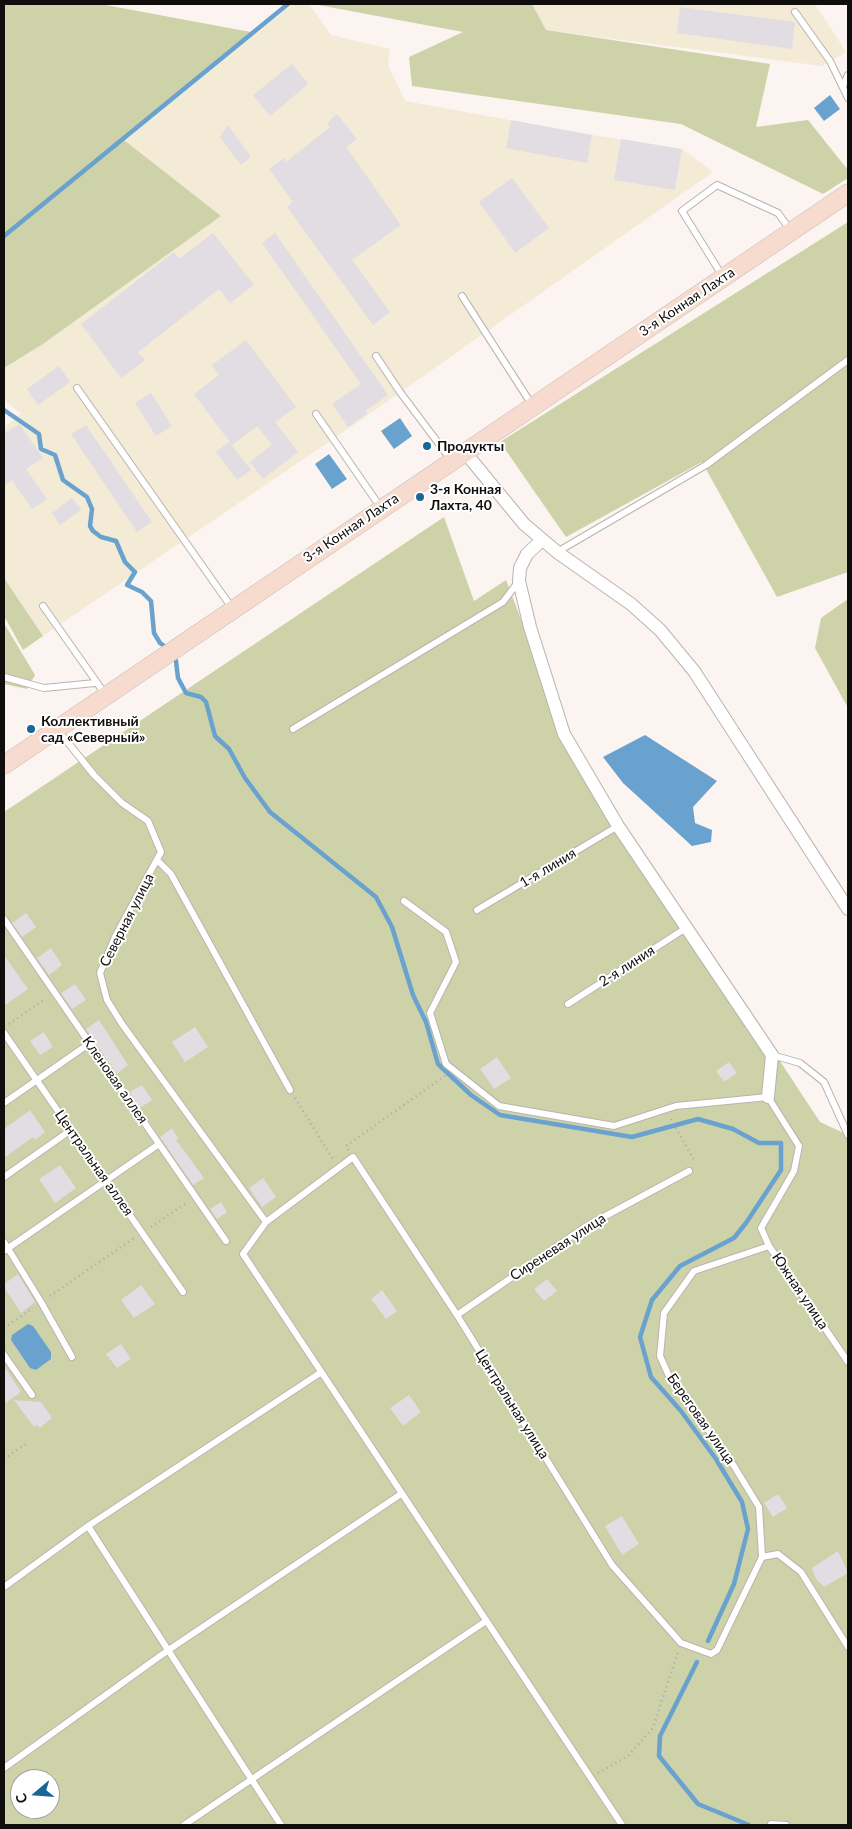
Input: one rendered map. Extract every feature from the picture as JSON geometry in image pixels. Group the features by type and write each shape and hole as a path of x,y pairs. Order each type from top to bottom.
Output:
{"main road":[{"name":"3-я Конная Лахта","path":"4,764 56,728 100,689 157,661 848,193"}],"street":[{"path":"458,456 542,540 631,604 660,630 694,671 848,909"},
{"path":"542,540 527,554 520,568 519,581 530,627 564,734 618,826 772,1056 768,1098"}],"lane":[{"path":"795,12 830,61 848,98"},
{"path":"843,86 848,75"},
{"path":"724,278 682,210 716,185 778,213 792,231"},
{"path":"462,296 532,406"},
{"path":"376,356 400,392 458,456"},
{"path":"557,552 706,465 848,360"},
{"path":"76,388 232,609"},
{"path":"316,414 381,508"},
{"path":"293,729 503,602 519,581"},
{"path":"42,606 100,689"},
{"path":"4,677 44,688 100,689"},
{"name":"Северная улица","path":"56,728 94,775 122,803 148,821 161,852 115,937 100,973 107,1000 122,1024 266,1222"},
{"name":"1-я линия","path":"477,910 618,826"},
{"path":"157,860 171,874 290,1090"},
{"path":"404,900 446,932 456,962 430,1014 446,1064 499,1106 614,1126 676,1106 768,1098 799,1146 794,1171 761,1228 769,1246"},
{"name":"Кленовая аллея","path":"4,918 226,1241"},
{"name":"2-я линия","path":"568,1004 686,928"},
{"name":"Центральная аллея","path":"4,1033 183,1292"},
{"path":"4,1103 90,1043"},
{"path":"772,1056 800,1064 824,1082 848,1135"},
{"path":"4,1177 71,1130"},
{"path":"6,1250 159,1144"},
{"path":"353,1157 266,1222 243,1254 320,1373 622,1825"},
{"name":"Центральная улица","path":"353,1157 457,1315 612,1565 682,1643"},
{"name":"Сиреневая улица","path":"457,1315 585,1226 689,1171"},
{"path":"4,1242 6,1250 42,1302 72,1357"},
{"name":"Южная улица","path":"769,1246 848,1362"},
{"name":"Береговая улица","path":"682,1643 711,1654 717,1650 762,1557 759,1507 734,1466 668,1374 660,1356 664,1313 694,1271 769,1246"},
{"path":"4,1355 32,1395"},
{"path":"4,1587 88,1526 320,1373"},
{"path":"4,1768 167,1651 401,1494"},
{"path":"88,1526 249,1779 281,1825"},
{"path":"762,1557 778,1554 801,1572 848,1647"},
{"path":"184,1825 249,1779 486,1621"},
{"path":"771,1824 786,1825"}],"path":[{"path":"4,1028 54,992"},
{"path":"353,1157 346,1146 440,1080"},
{"path":"290,1090 339,1168"},
{"path":"669,1116 693,1157 695,1163 689,1171"},
{"path":"4,1328 195,1197"},
{"path":"4,1458 27,1443"},
{"path":"591,1778 628,1756 653,1728 682,1643"}],"shaded area":[{"path":"293,4 309,4 331,35 390,49 388,65 405,101 592,135 682,149 713,172 358,422 43,636 4,578 4,427 21,414 4,399 4,368 43,344 221,216 124,140"},
{"path":"532,4 815,4 846,52 822,66 545,30"}],"green space":[{"path":"4,4 100,4 256,33 124,140 221,216 43,344 4,368"},
{"path":"313,4 532,4 546,30 770,64 756,127 808,120 848,170 848,178 823,194 681,124 412,86 409,57 463,32"},
{"path":"848,222 848,572 777,597 702,462 566,537 500,442"},
{"path":"444,517 474,601 506,580 564,732 820,1122 848,1135 848,1825 4,1825 4,812"},
{"path":"4,578 43,636 23,650 4,616"},
{"path":"848,599 848,708 815,648 821,618"},
{"path":"4,623 35,675 27,689 4,684"}],"water":[{"path":"830,95 840,109 824,121 814,108"},
{"path":"400,418 412,436 394,449 381,431"},
{"path":"329,454 347,479 332,489 315,464"},
{"path":"645,735 717,781 693,807 695,823 712,830 711,842 692,846 623,783 603,757"},
{"path":"28,1324 33,1326 51,1352 51,1359 36,1370 30,1368 11,1340 12,1335"}],"building":[{"path":"680,7 795,22 792,49 677,33"},
{"path":"292,64 308,84 270,116 253,95"},
{"path":"337,114 357,139 346,147 401,225 352,260 390,312 373,325 287,207 293,202 269,169 284,158 286,162 330,127 327,123"},
{"path":"511,120 592,135 587,163 506,148"},
{"path":"228,125 251,157 241,165 220,137"},
{"path":"621,139 682,149 675,190 614,180"},
{"path":"512,178 549,228 515,253 479,202"},
{"path":"213,233 254,285 230,303 219,289 138,352 145,360 121,378 81,324 174,252 179,259"},
{"path":"275,233 388,395 365,411 367,414 348,427 332,404 361,384 262,243"},
{"path":"246,340 296,407 275,422 298,452 263,479 250,462 272,445 257,426 232,445 194,394 219,375 212,365"},
{"path":"59,366 70,382 38,405 27,389"},
{"path":"151,393 172,426 156,436 135,403"},
{"path":"19,424 43,458 26,469 47,499 32,509 12,480 4,486 4,434"},
{"path":"86,425 152,522 137,532 71,434"},
{"path":"229,442 251,470 237,480 216,452"},
{"path":"72,498 81,510 60,525 52,513"},
{"path":"26,913 36,927 22,937 12,923"},
{"path":"51,948 62,965 49,975 37,958"},
{"path":"4,955 28,989 4,1006"},
{"path":"75,984 86,1000 72,1009 61,993"},
{"path":"99,1020 128,1065 117,1074 86,1029"},
{"path":"195,1027 208,1047 185,1062 172,1042"},
{"path":"44,1032 53,1047 40,1055 30,1041"},
{"path":"497,1057 511,1078 494,1089 480,1069"},
{"path":"729,1062 737,1073 724,1082 716,1071"},
{"path":"142,1085 152,1100 140,1108 130,1092"},
{"path":"30,1110 45,1132 35,1140 33,1137 4,1158 4,1129"},
{"path":"172,1128 178,1138 176,1140 204,1178 193,1185 160,1137"},
{"path":"60,1165 76,1188 55,1203 39,1179"},
{"path":"263,1178 276,1197 262,1207 249,1188"},
{"path":"221,1202 227,1212 217,1219 210,1209"},
{"path":"18,1274 35,1302 21,1313 4,1287 4,1284"},
{"path":"547,1279 557,1291 544,1301 534,1289"},
{"path":"141,1285 155,1304 134,1318 121,1300"},
{"path":"382,1290 397,1311 386,1319 371,1299"},
{"path":"121,1344 131,1359 117,1368 106,1354"},
{"path":"4,1366 21,1392 4,1404"},
{"path":"409,1395 421,1412 403,1426 390,1408"},
{"path":"14,1400 41,1402 52,1418 40,1428 37,1425 34,1427"},
{"path":"778,1494 787,1508 773,1517 764,1503"},
{"path":"622,1516 639,1544 622,1555 605,1526"},
{"path":"838,1551 848,1573 824,1587 816,1579 812,1568"}],"waterway":[{"path":"4,236 288,4"},
{"path":"4,410 39,434 41,449 55,455 63,480 87,497 92,509 90,526 101,537 116,541 125,562 135,572 127,585 142,592 151,601 154,633 160,643 169,649"},
{"path":"173,655 176,661 178,678 186,693 201,697 206,702 215,736 229,749 245,778 270,812 376,897 392,927 413,995 426,1022 438,1064 471,1095 500,1115 632,1137 698,1119 733,1129 759,1143 781,1143 781,1170 746,1223 734,1238 680,1266 652,1300 640,1337 651,1377 681,1411 716,1459 742,1502 748,1529 734,1584 708,1641"},
{"path":"697,1662 660,1736 659,1756 698,1804 749,1825"}],"place":[{"name":"Продукты","path":"427,446"},
{"name":"3-я Конная Лахта, 40","path":"420,497"},
{"name":"Коллективный сад «Северный»","path":"31,729"}]}
